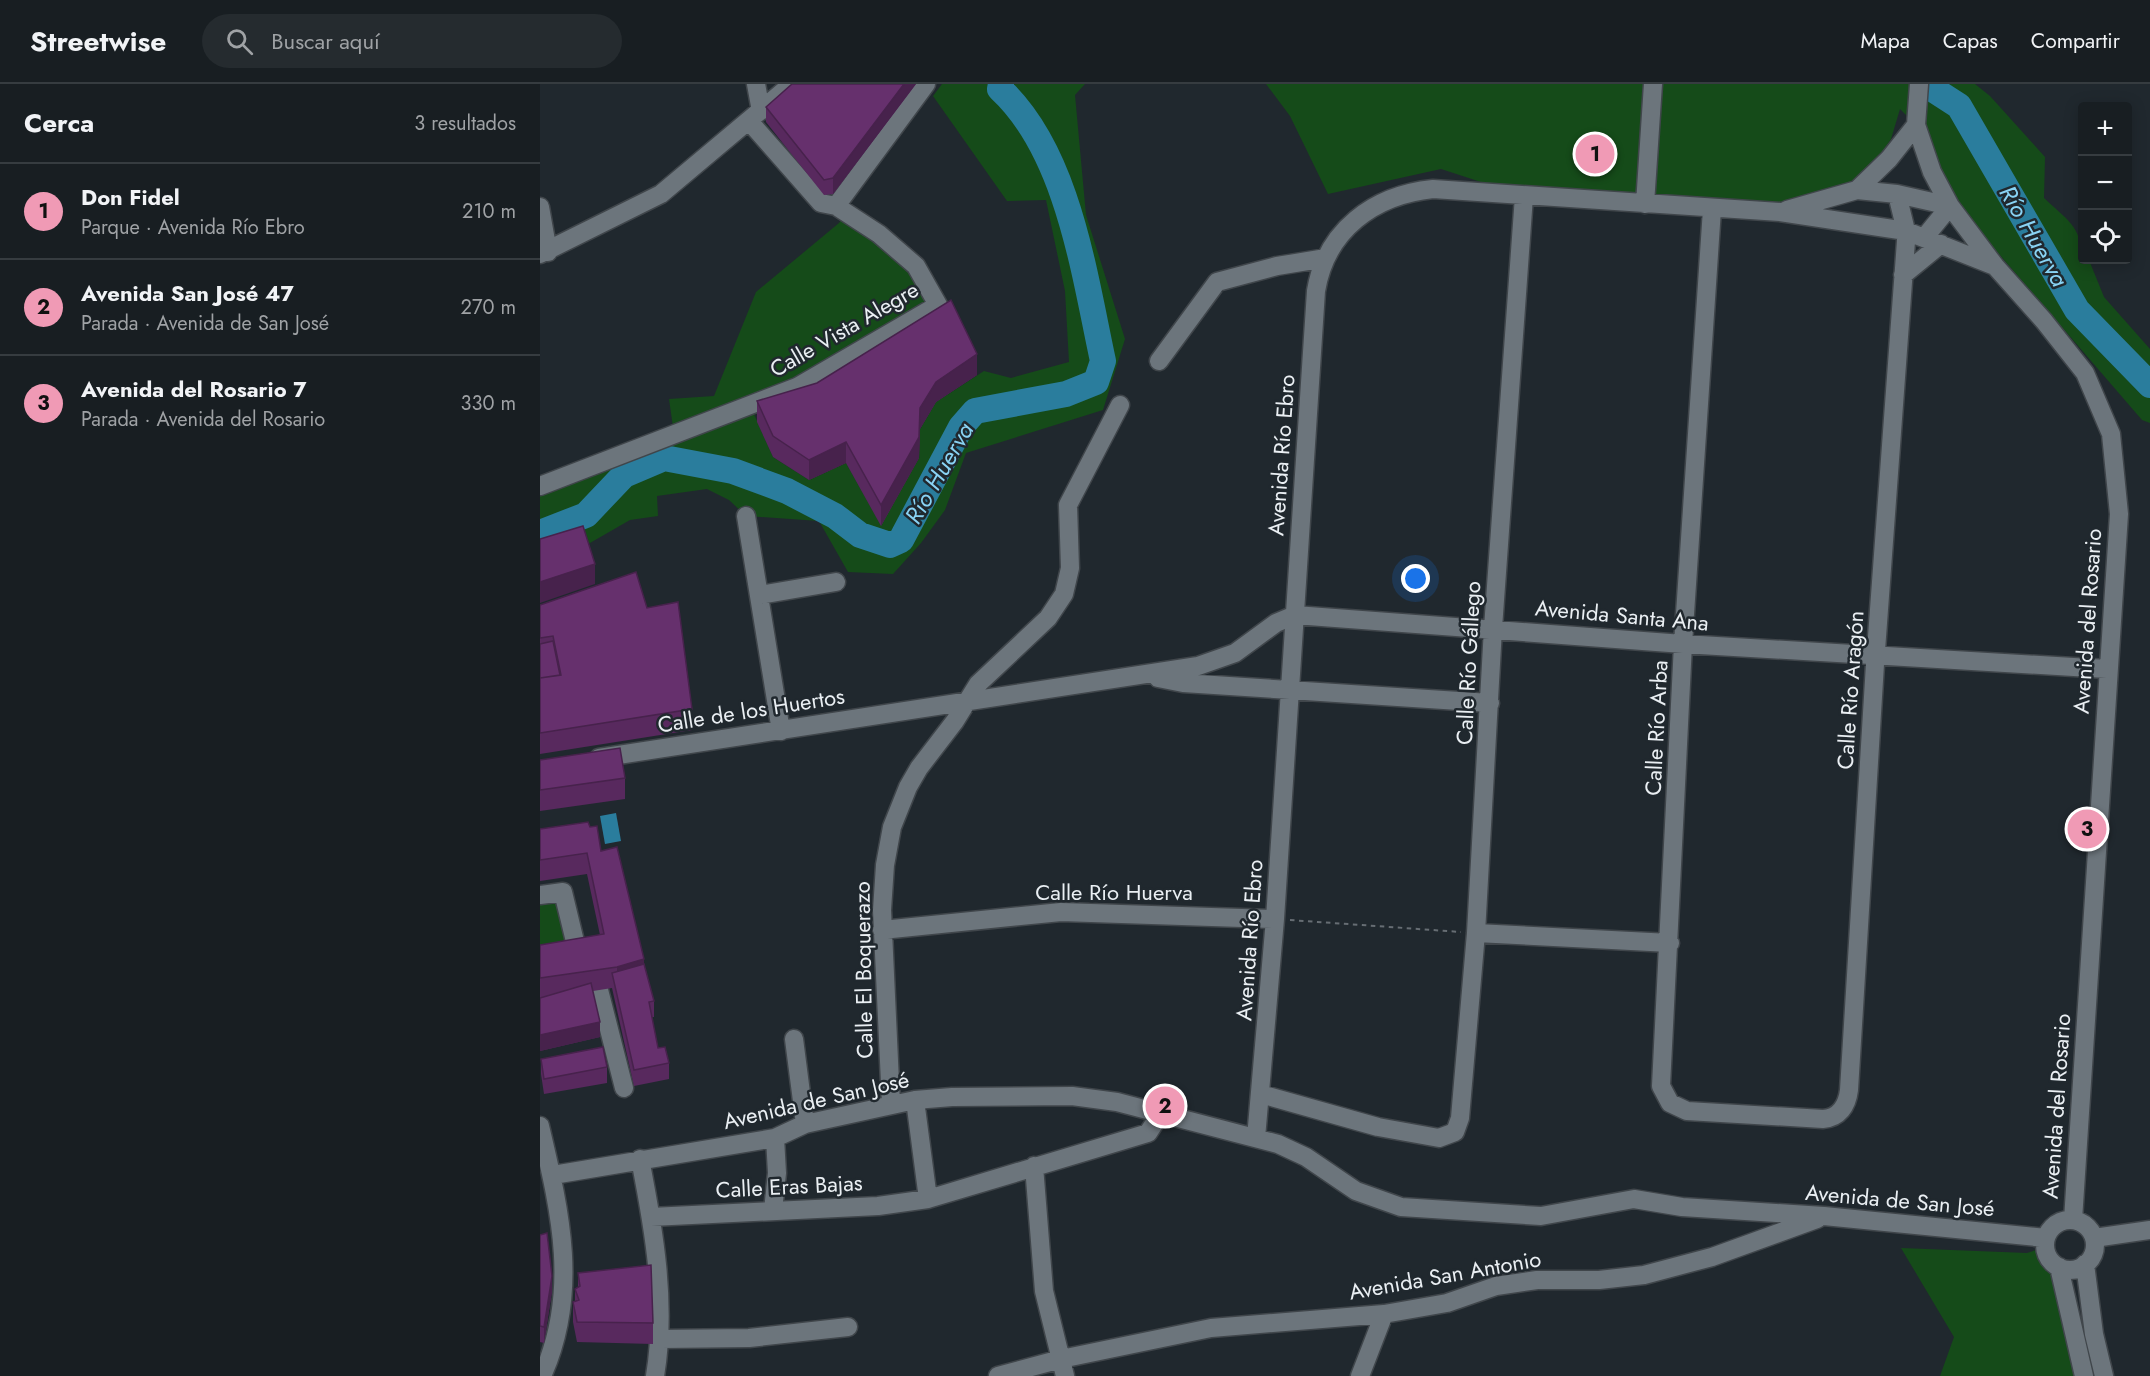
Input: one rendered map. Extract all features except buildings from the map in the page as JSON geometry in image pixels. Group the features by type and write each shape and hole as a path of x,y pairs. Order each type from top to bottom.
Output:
{"street":[{"path":"755,116 756,84"},
{"path":"540,207 544,253 662,194 792,84"},
{"path":"836,206 926,84"},
{"path":"1646,204 1653,84"},
{"name":"Avenida del Rosario","path":"1919,84 1916,124 1932,172 1950,206 1995,266 2085,373 2111,434 2119,514 2107,669 2073,1220"},
{"name":"Calle Vista Alegre","path":"540,486 797,387 938,305 916,266 879,234 836,206 821,204 755,116"},
{"name":"Avenida Río Ebro","path":"1857,190 1889,159 1916,124"},
{"name":"Avenida Río Ebro","path":"1256,1138 1275,919 1316,291 1326,258 1340,234 1351,222 1375,204 1394,196 1433,189 1780,212 1906,231 1995,266"},
{"name":"Avenida Río Ebro","path":"1780,212 1857,190 1897,194 1950,206"},
{"name":"Calle Río Aragón","path":"1670,1102 1687,1111 1823,1119 1834,1116 1843,1108 1849,1090 1876,655 1906,231 1897,194"},
{"name":"Calle Río Gállego","path":"1261,1094 1378,1127 1439,1138 1455,1132 1460,1118 1476,933 1493,628 1524,196"},
{"path":"1924,238 1950,206"},
{"name":"Calle Río Arba","path":"1670,1102 1663,1092 1661,1080 1670,943 1683,644 1712,209"},
{"path":"1903,274 1941,244"},
{"path":"1159,361 1217,282 1277,266 1326,258"},
{"name":"Calle El Boquerazo","path":"891,1104 882,930 885,865 900,805 919,768 982,679 1048,618 1064,594 1070,568 1068,505 1120,405"},
{"path":"746,516 781,731"},
{"path":"760,596 836,582"},
{"path":"969,700 1198,666 1235,653 1276,623 1294,615"},
{"name":"Avenida Santa Ana","path":"1294,615 1493,628 1683,644 2107,669"},
{"path":"1148,675 1183,682 1490,703"},
{"name":"Calle de los Huertos","path":"586,760 969,700"},
{"path":"540,895 563,892 578,954 540,960"},
{"name":"Calle Río Huerva","path":"882,930 1061,912 1275,919"},
{"path":"1476,933 1670,943"},
{"path":"599,990 624,1088"},
{"path":"794,1039 805,1124"},
{"path":"595,1054 616,1050"},
{"name":"Avenida de San José","path":"553,1175 775,1138 805,1124 915,1100 952,1097 1072,1096 1117,1101 1256,1138 1292,1150 1356,1191 1401,1207 1429,1211 1542,1216 1634,1198 1682,1207 1824,1216 2046,1238"},
{"path":"915,1100 928,1199"},
{"name":"Calle Eras Bajas","path":"651,1217 878,1206 928,1199 1148,1133 1161,1113"},
{"path":"540,1126 543,1156 553,1175 562,1234 564,1287 560,1330 542,1376"},
{"path":"773,1210 777,1173 775,1138"},
{"path":"639,1159 651,1217 662,1339 656,1376"},
{"path":"1034,1166 1044,1291 1063,1368"},
{"path":"1750,1213 1753,1243"},
{"name":"Avenida San Antonio","path":"998,1376 1063,1368 1211,1328 1384,1314 1447,1303 1496,1286 1526,1281 1599,1280 1644,1275 1753,1243 1824,1216"},
{"path":"2059,1267 2072,1269 2085,1264 2093,1252 2094,1238 2086,1226 2073,1220 2059,1222 2046,1238 2047,1255 2059,1267 2084,1376"},
{"path":"2094,1238 2150,1230"},
{"path":"2085,1264 2094,1334 2104,1376"},
{"path":"1360,1376 1384,1314"},
{"path":"662,1339 749,1338 848,1327"}],"path":[{"path":"1275,919 1476,933"}],"green space":[{"path":"942,84 1085,84 1075,95 1086,215 1125,339 1103,410 966,453 945,510 921,543 893,574 848,572 819,521 746,516 729,500 707,489 657,496 658,516 630,520 583,547 540,560 540,486 674,434 669,399 714,396 756,292 839,223 846,213 879,234 938,305 750,405 773,457 809,480 846,463 881,525 919,458 920,429 936,402 984,371 1011,378 1069,362 1065,291 1046,200 1007,201 933,96"},
{"path":"1266,84 1975,84 1990,96 2045,157 2044,198 2072,224 2076,231 2078,264 2091,264 2104,297 2150,349 2150,423 2142,420 1967,217 1950,206 1916,125 1900,109 1891,139 1857,190 1780,212 1524,196 1441,169 1328,194 1290,116"},
{"path":"560,896 574,952 540,957 540,899"},
{"path":"2045,1247 2052,1262 2059,1267 2084,1376 1940,1376 1954,1337 1901,1248 2027,1253"}],"water":[{"path":"616,813 621,841 605,844 600,816"}],"waterway":[{"name":"Río Huerva","path":"540,533 586,515 624,475 664,458 733,471 787,491 835,516 860,535 890,545 901,540 961,427 975,411 1066,394 1096,382 1103,361 1070,216 1042,146 1023,115 1000,89 1001,84"},
{"name":"Río Huerva","path":"1925,84 1959,106 2077,310 2150,385"}],"place":[{"name":"Don Fidel","path":"1595,154"},
{"name":"Avenida del Rosario 7","path":"2087,829"},
{"name":"Avenida San José 47","path":"1165,1106"}]}
